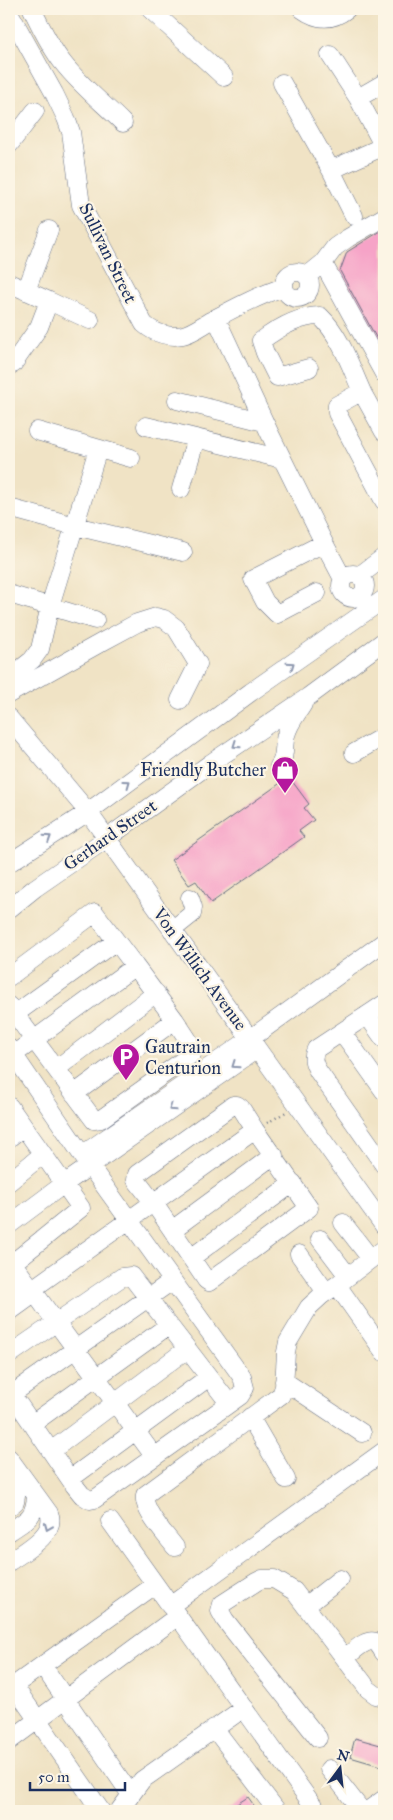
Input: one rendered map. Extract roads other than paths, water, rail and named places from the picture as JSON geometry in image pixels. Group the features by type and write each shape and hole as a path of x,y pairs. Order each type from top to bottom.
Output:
{"street":[{"path":"32,9 61,61 124,123"},
{"path":"150,9 224,78"},
{"path":"302,9 318,17 326,18 332,18 347,9"},
{"name":"Sullivan Street","path":"14,17 54,93 71,132 81,205 144,324 149,329 169,336 184,335 260,295 284,287 290,296 295,298 303,297 311,286 307,276 323,263"},
{"path":"330,55 358,98 384,147 331,170"},
{"path":"358,98 384,83"},
{"path":"282,84 331,170 354,216"},
{"path":"9,145 35,111"},
{"path":"384,217 335,247 323,263 384,374"},
{"path":"26,291 49,230"},
{"path":"9,283 90,320"},
{"path":"9,364 13,364 39,327 49,301"},
{"path":"309,368 277,378 261,341 275,330 308,316 320,316 330,325 338,339 363,394 384,432"},
{"path":"216,318 264,422 324,543 354,586 383,600"},
{"path":"363,394 359,393 341,402 337,405 337,412 384,501"},
{"path":"177,400 264,422"},
{"path":"146,426 282,459"},
{"path":"37,431 131,458"},
{"path":"181,489 196,438"},
{"path":"9,678 28,664 40,648 50,606 98,449"},
{"path":"9,508 184,552"},
{"path":"317,593 277,614 260,594 253,579 324,543"},
{"path":"340,631 348,611 354,586 384,557"},
{"path":"9,594 96,620"},
{"name":"Gerhard Street","path":"9,863 88,812 251,692 383,600"},
{"path":"9,694 137,623 156,617 164,619 176,628 198,664 180,700"},
{"name":"Gerhard Street","path":"9,909 35,888 211,763 308,697 384,641"},
{"path":"280,766 284,742 290,724 308,697"},
{"name":"Von Willich Avenue","path":"9,718 88,812 384,1226"},
{"path":"354,753 384,736"},
{"path":"172,930 192,914 193,906 190,898"},
{"path":"9,977 93,913 96,913 156,993 194,1049 192,1054 97,1120 94,1120 12,1010 116,941"},
{"path":"9,1225 64,1184 86,1160 254,1044 384,942"},
{"path":"135,966 33,1040 10,1053 244,1382 245,1388 229,1404 92,1500 86,1498 70,1479 10,1392 76,1350 172,1281"},
{"path":"56,1069 156,993"},
{"path":"384,1004 316,1049 313,1057 314,1063 384,1165"},
{"path":"367,1015 384,1039"},
{"path":"74,1094 175,1020"},
{"path":"342,1032 384,1091"},
{"path":"232,1105 237,1105 254,1130 274,1155 310,1208 209,1282 136,1180 137,1174 232,1105"},
{"path":"9,1106 81,1208 10,1262 154,1456"},
{"path":"9,1138 23,1127"},
{"path":"9,1312 30,1288 254,1130"},
{"path":"9,1182 43,1154"},
{"path":"172,1230 274,1155"},
{"path":"191,1258 293,1183"},
{"path":"175,1547 149,1512 145,1502 145,1495 281,1395 286,1352 291,1335 309,1307 315,1300 378,1254 343,1223"},
{"path":"320,1239 337,1284 384,1352"},
{"path":"299,1254 337,1284"},
{"path":"9,1355 122,1277 131,1276 229,1404"},
{"path":"9,1290 30,1288"},
{"path":"32,1424 168,1325"},
{"path":"50,1451 187,1349"},
{"path":"70,1479 209,1377"},
{"path":"284,1381 362,1433"},
{"path":"250,1417 286,1479"},
{"path":"9,1741 66,1699 174,1611 191,1591 384,1451"},
{"path":"9,1458 50,1514 52,1521 43,1537 9,1562"},
{"path":"9,1485 16,1496 14,1502 9,1507"},
{"path":"9,1532 31,1516 35,1509 36,1497"},
{"path":"110,1521 317,1811"},
{"path":"318,1738 225,1620 220,1611 222,1604 256,1582 268,1578 274,1579 294,1591 368,1689 376,1695 384,1697"},
{"path":"306,1606 340,1579"},
{"path":"101,1811 37,1720 11,1688 155,1585"},
{"path":"345,1658 370,1641 376,1643 384,1653"},
{"path":"43,1666 132,1795"},
{"path":"119,1811 137,1786 148,1776 244,1708"},
{"path":"214,1728 277,1811"},
{"path":"329,1769 362,1811"},
{"path":"367,1811 384,1800"}],"place":[{"name":"Friendly Butcher","path":"285,794"},
{"name":"Gautrain Centurion","path":"126,1081"}]}
